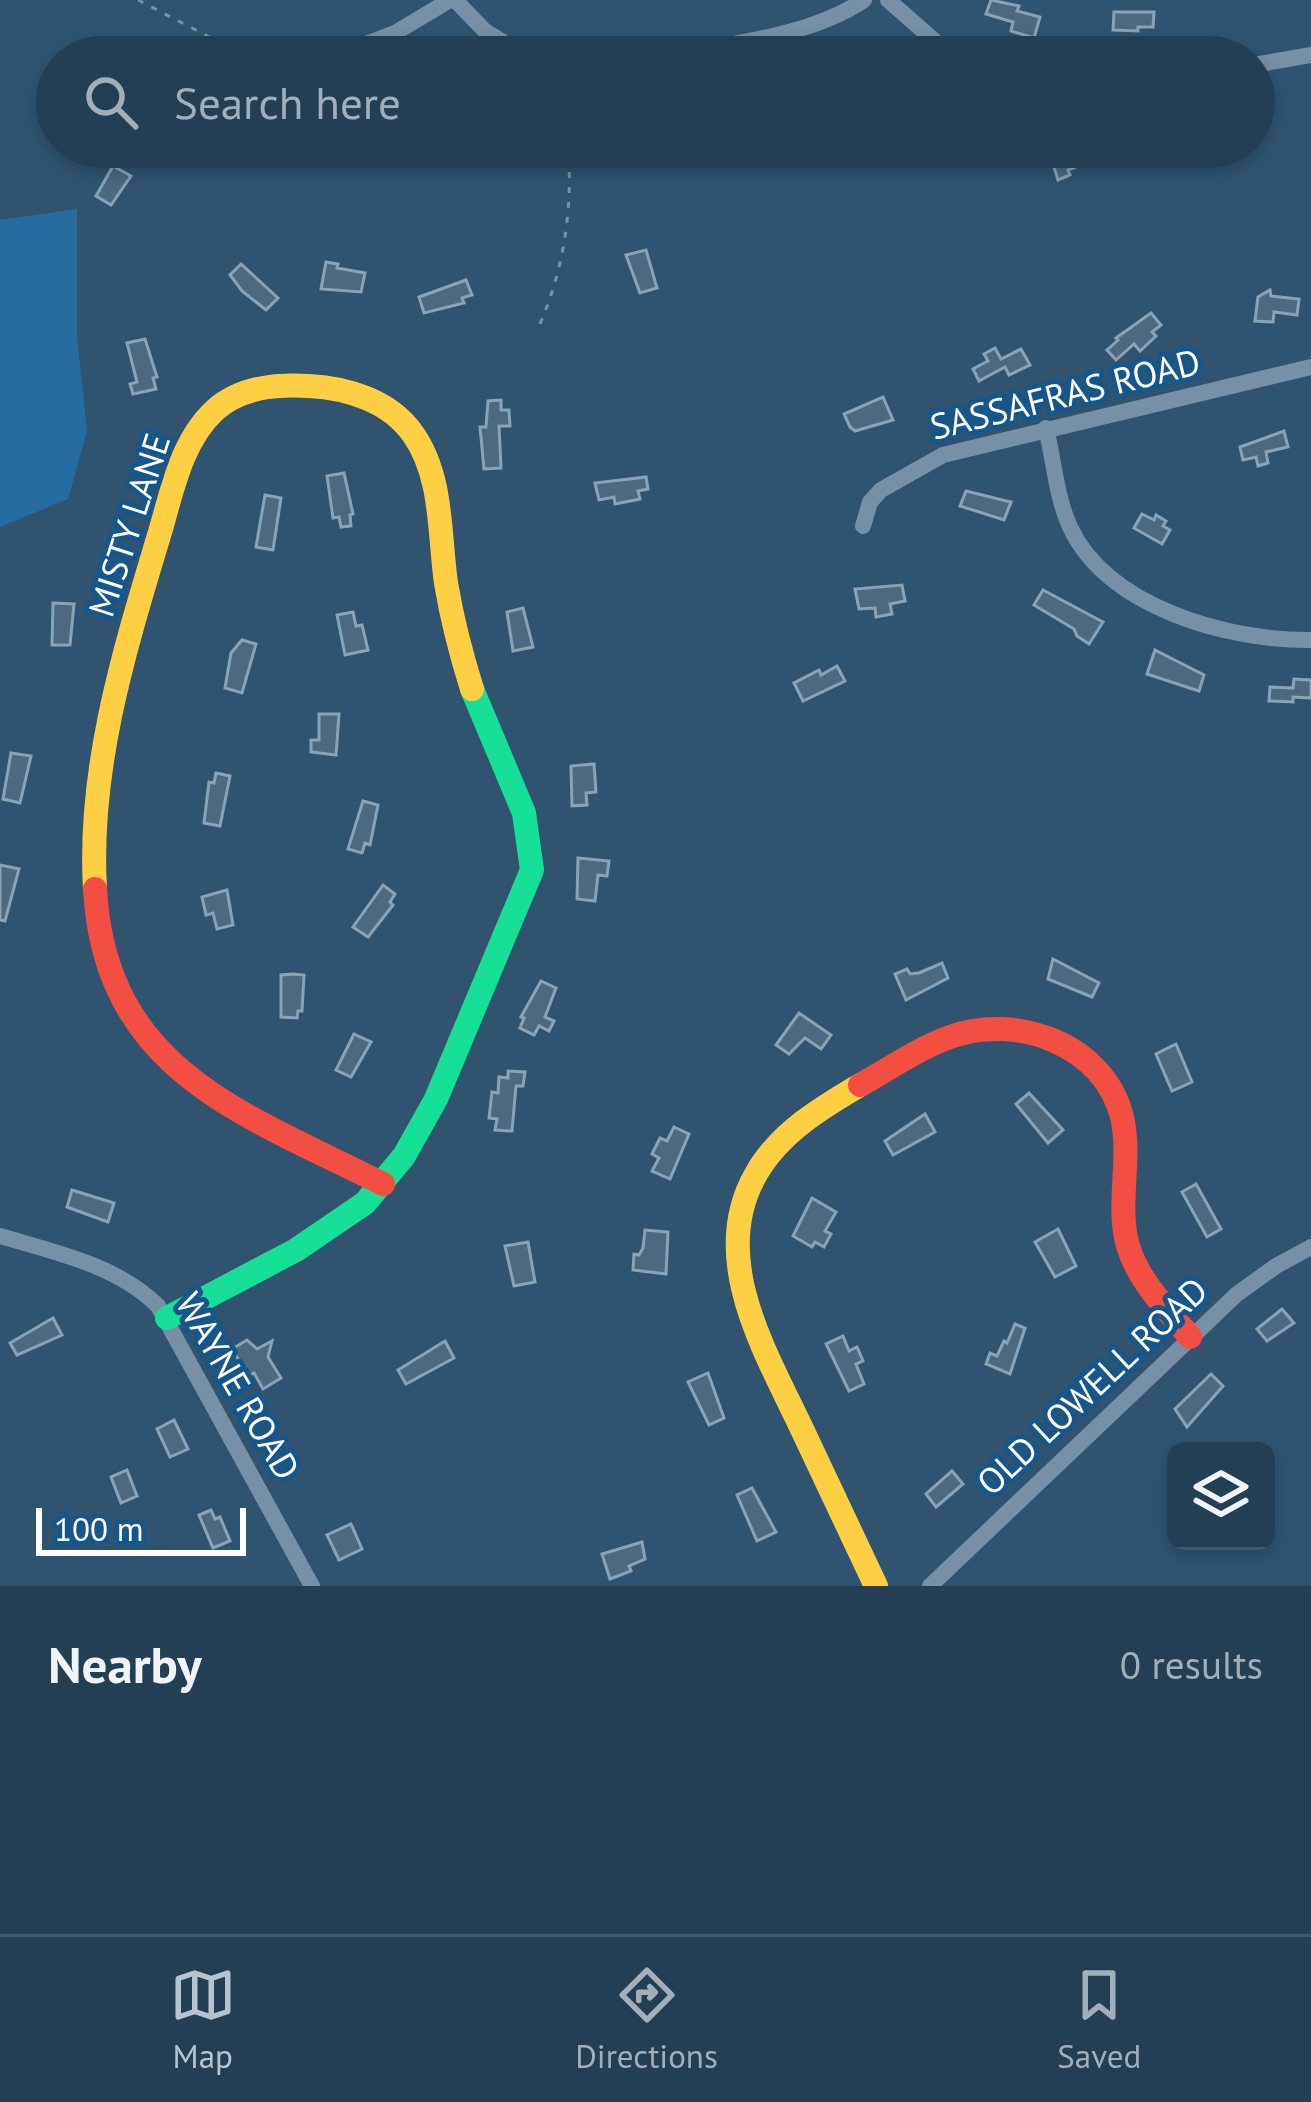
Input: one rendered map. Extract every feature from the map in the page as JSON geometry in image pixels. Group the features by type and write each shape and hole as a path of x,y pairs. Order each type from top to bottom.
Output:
{"street":[{"path":"387,36 453,0 492,36"},
{"path":"760,36 844,13 864,0"},
{"path":"888,0 929,36"},
{"path":"1275,62 1311,56"},
{"name":"SASSAFRAS ROAD","path":"863,526 870,502 881,490 912,470 961,449 1311,367"},
{"name":"MISTY LANE","path":"167,1318 328,1229 383,1184 417,1134 529,882 532,842 483,718 454,625 432,479 421,445 395,415 361,396 321,387 259,387 226,400 211,412 191,438 179,470 103,738 93,845 98,917 124,1004 167,1062 214,1095 383,1184"},
{"path":"1046,428 1057,490 1069,525 1082,550 1102,572 1161,607 1197,620 1258,635 1311,640"},
{"path":"875,1586 760,1342 738,1277 737,1234 748,1192 770,1154 799,1125 948,1037 968,1030 1008,1026 1067,1044 1098,1071 1119,1106 1127,1146 1123,1205 1129,1251 1153,1293 1190,1337"},
{"name":"WAYNE ROAD","path":"0,1236 116,1276 147,1295 167,1318 312,1586"},
{"name":"OLD LOWELL ROAD","path":"930,1586 1237,1294 1311,1247"}],"path":[{"path":"138,0 207,36"},
{"path":"540,324 558,282 570,168"}],"shaded area":[{"path":"77,209 77,337 87,431 68,499 0,527 0,220"}],"building":[{"path":"991,0 1040,17 1035,36 1027,36 1011,31 1013,22 986,14"},
{"path":"1114,12 1154,12 1153,27 1113,30"},
{"path":"112,168 131,176 111,205 96,196"},
{"path":"1054,168 1073,168 1068,170 1070,175 1058,180"},
{"path":"646,250 657,288 640,293 626,255"},
{"path":"326,262 365,273 361,292 321,289"},
{"path":"241,264 278,298 266,310 230,275"},
{"path":"466,280 472,295 462,298 464,303 424,313 419,297"},
{"path":"1270,290 1271,296 1299,299 1297,315 1274,312 1273,322 1255,321 1258,297"},
{"path":"1151,313 1161,325 1152,332 1156,336 1140,351 1134,344 1116,360 1107,350"},
{"path":"145,339 156,389 133,394 130,384 137,382 127,343"},
{"path":"995,348 1001,359 1021,349 1030,365 1009,375 1005,367 979,381 973,369 988,361 984,354"},
{"path":"883,397 893,420 855,431 850,427 844,414"},
{"path":"501,400 501,410 509,410 510,426 499,426 501,468 484,469 480,427 486,427 488,401"},
{"path":"1284,431 1288,447 1266,452 1268,463 1258,466 1256,457 1243,460 1240,447"},
{"path":"344,473 353,514 351,526 341,527 339,517 333,518 327,476"},
{"path":"646,477 648,489 638,491 640,499 615,504 614,497 599,500 595,483"},
{"path":"966,491 1011,502 1004,520 960,506"},
{"path":"265,495 281,498 273,550 256,547"},
{"path":"1142,514 1166,521 1163,526 1170,530 1162,544 1134,528"},
{"path":"902,585 905,601 890,604 892,614 876,617 875,608 859,609 855,589"},
{"path":"1043,590 1103,622 1089,644 1034,605"},
{"path":"53,603 74,604 70,645 52,645"},
{"path":"523,608 533,647 513,651 507,612"},
{"path":"353,612 368,650 345,655 337,615"},
{"path":"242,640 256,644 242,693 225,688 231,653"},
{"path":"1155,650 1204,675 1199,691 1147,674"},
{"path":"837,666 845,681 803,701 794,683"},
{"path":"1294,679 1311,680 1311,698 1269,701 1270,687 1293,688"},
{"path":"319,714 339,714 336,755 311,752 311,740 319,740"},
{"path":"11,753 31,756 20,803 3,799"},
{"path":"594,764 596,792 586,793 587,805 572,806 571,766"},
{"path":"216,773 230,776 220,826 204,823 209,782 214,783"},
{"path":"363,801 378,805 370,845 365,843 362,853 348,849"},
{"path":"578,858 609,861 607,876 598,875 595,901 577,899"},
{"path":"0,865 19,869 5,921 0,920"},
{"path":"383,885 395,894 393,905 368,937 353,927"},
{"path":"227,890 233,925 217,929 213,913 206,915 202,897"},
{"path":"1053,959 1099,983 1092,997 1048,979"},
{"path":"942,963 948,978 906,1000 895,974 907,969 910,974 919,973"},
{"path":"281,975 304,975 302,1011 297,1018 281,1017"},
{"path":"541,981 556,988 545,1017 554,1021 549,1031 539,1026 534,1035 520,1028 521,1017"},
{"path":"799,1013 831,1035 821,1049 805,1038 789,1054 776,1045"},
{"path":"354,1034 371,1042 351,1077 336,1070"},
{"path":"1176,1044 1192,1082 1172,1091 1156,1054"},
{"path":"508,1071 525,1072 523,1086 516,1086 512,1131 495,1130 497,1119 489,1118 492,1092 498,1093 499,1077 508,1078"},
{"path":"1029,1093 1063,1130 1048,1143 1016,1104"},
{"path":"925,1114 935,1132 893,1155 885,1141"},
{"path":"674,1127 689,1134 670,1179 652,1171 659,1158 652,1154 660,1138 667,1141"},
{"path":"1196,1184 1221,1229 1207,1237 1182,1192"},
{"path":"72,1190 114,1203 108,1222 67,1207"},
{"path":"812,1198 836,1212 825,1231 831,1234 824,1247 815,1242 812,1247 793,1236"},
{"path":"1058,1229 1076,1266 1055,1277 1035,1242"},
{"path":"645,1230 668,1232 666,1274 633,1270 634,1254 639,1255 643,1248"},
{"path":"528,1242 535,1282 514,1286 505,1246"},
{"path":"1282,1309 1294,1323 1267,1341 1257,1329"},
{"path":"53,1318 62,1335 17,1355 10,1343"},
{"path":"1015,1324 1025,1328 1010,1374 986,1364 990,1353 997,1356 1007,1343"},
{"path":"843,1336 849,1351 857,1347 863,1361 856,1364 864,1384 849,1391 826,1344"},
{"path":"247,1340 257,1349 272,1341 268,1357 281,1378 263,1389 232,1349"},
{"path":"445,1341 454,1358 406,1384 398,1370"},
{"path":"708,1373 724,1418 709,1425 688,1382"},
{"path":"1211,1374 1223,1386 1187,1427 1175,1409"},
{"path":"174,1420 188,1449 170,1457 157,1429"},
{"path":"127,1470 137,1496 121,1503 111,1477"},
{"path":"952,1471 963,1484 936,1507 926,1494"},
{"path":"752,1488 776,1532 757,1541 737,1495"},
{"path":"211,1510 215,1519 220,1517 230,1541 213,1548 199,1515"},
{"path":"351,1524 362,1549 339,1560 327,1535"},
{"path":"642,1542 645,1559 610,1579 602,1554"}],"traffic: fast":[{"path":"167,1318 296,1250 365,1203 404,1156 436,1099 532,870 524,813 472,689"}],"traffic: slow":[{"path":"95,889 94,845 103,757 132,627 185,455 203,423 236,396 284,386 338,390 380,405 413,434 435,487 448,596 472,689"},
{"path":"860,1085 802,1123 765,1159 743,1206 738,1238 740,1270 758,1335 876,1586"}],"traffic: jam":[{"path":"95,889 105,951 125,1002 154,1044 190,1078 233,1107 383,1184"},
{"path":"860,1085 927,1047 976,1031 1029,1033 1077,1053 1097,1070 1122,1117 1123,1214 1133,1259 1154,1294 1190,1337"}]}
